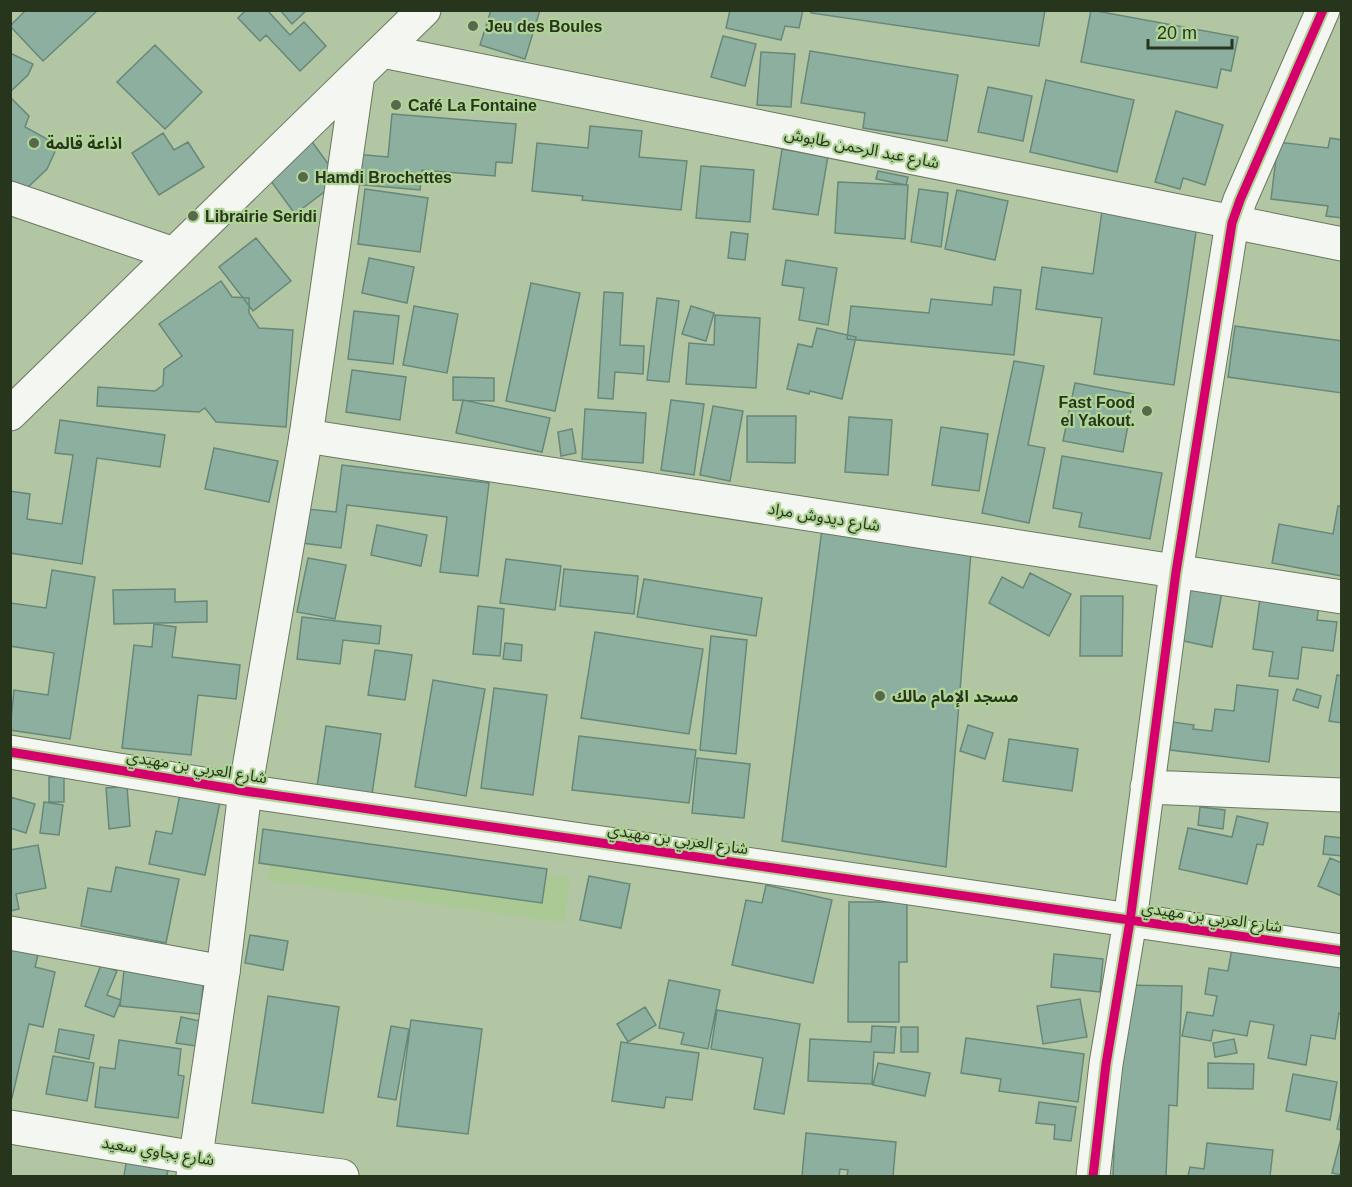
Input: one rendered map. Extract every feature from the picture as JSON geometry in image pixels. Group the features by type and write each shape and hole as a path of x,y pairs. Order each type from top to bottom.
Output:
{"street":[{"path":"10,414 424,10"},
{"path":"1093,1176 1106,1064 1130,921 1176,572 1232,223 1323,10"},
{"name":"شارع عبد الرحمن طابوش","path":"383,51 1341,244"},
{"path":"195,1167 224,972 245,791 306,436 358,75"},
{"path":"10,198 174,254"},
{"name":"شارع ديدوش مراد","path":"306,436 1341,597"},
{"name":"شارع العربي بن مهيدي","path":"10,752 245,791 1341,951"},
{"path":"1148,786 1341,795"},
{"path":"10,933 224,972"},
{"name":"شارع بجاوي سعيد","path":"10,1127 195,1167 342,1176"}],"shaded area":[{"path":"276,831 570,878 564,923 268,880"}],"building":[{"path":"26,10 98,10 43,61 10,26"},
{"path":"246,10 267,10 290,35 304,22 326,46 300,71 266,35 260,41 238,18"},
{"path":"280,10 307,10 292,24"},
{"path":"491,10 540,10 525,59 480,45"},
{"path":"730,10 803,10 799,28 785,26 781,40 726,28"},
{"path":"812,10 1045,10 1039,46 811,13"},
{"path":"1091,10 1238,37 1231,71 1221,69 1217,88 1081,62"},
{"path":"723,36 756,44 745,86 711,77"},
{"path":"155,45 202,92 165,129 117,82"},
{"path":"810,51 958,75 947,141 863,128 865,113 801,103"},
{"path":"761,52 795,54 791,107 757,105"},
{"path":"10,53 33,64 28,75 10,92"},
{"path":"1046,80 1134,100 1117,172 1030,152"},
{"path":"988,87 1032,96 1023,141 978,132"},
{"name":"اذاعة قالمة","path":"10,97 29,116 25,127 58,145 47,169 27,188 10,180"},
{"path":"1176,111 1223,125 1205,185 1183,178 1180,189 1155,182"},
{"path":"392,114 516,124 512,163 496,162 495,176 422,170 420,190 341,183 344,153 388,157"},
{"path":"590,126 642,131 639,157 687,161 681,210 582,200 583,196 532,191 537,143 588,148"},
{"path":"163,133 174,150 188,142 204,167 159,195 132,153"},
{"path":"1330,138 1342,140 1342,218 1326,216 1328,206 1271,199 1278,142 1328,148"},
{"name":"Hamdi Brochettes","path":"310,139 340,180 295,214 265,173"},
{"path":"782,149 828,156 818,215 773,209"},
{"path":"701,166 754,170 750,222 696,218"},
{"path":"878,171 908,177 906,185 876,179"},
{"path":"838,182 908,185 905,239 835,233"},
{"path":"365,189 428,198 420,252 358,244"},
{"path":"919,189 948,193 941,247 911,242"},
{"path":"957,190 1008,201 995,260 945,249"},
{"path":"1102,211 1197,225 1174,385 1094,374 1102,318 1036,309 1042,267 1093,274"},
{"path":"731,232 748,234 745,260 728,258"},
{"path":"256,238 291,281 253,311 219,267"},
{"path":"369,258 414,267 407,303 362,293"},
{"path":"786,260 837,268 828,325 799,320 804,288 782,285"},
{"path":"221,281 232,297 249,298 249,313 259,328 293,330 286,427 216,422 205,408 199,412 97,406 98,387 155,391 163,385 164,369 182,356 159,324"},
{"path":"531,283 580,293 555,411 506,401"},
{"path":"994,287 1021,290 1014,355 847,339 851,306 929,313 931,299 992,305"},
{"path":"604,292 623,293 620,345 644,346 643,374 615,372 613,399 598,398"},
{"path":"657,298 679,301 669,382 647,380"},
{"path":"414,306 458,314 447,373 403,365"},
{"path":"691,306 714,313 706,341 682,334"},
{"path":"354,311 399,316 393,364 348,359"},
{"path":"715,315 760,318 756,388 686,384 689,343 714,345"},
{"path":"1235,326 1342,341 1342,393 1228,377"},
{"path":"817,328 856,337 842,399 810,391 809,394 787,389 798,344 812,347"},
{"path":"1014,361 1044,366 1028,445 1045,448 1029,523 982,513"},
{"path":"352,370 406,377 400,420 346,412"},
{"path":"453,377 494,378 494,401 453,400"},
{"path":"1075,383 1134,394 1123,452 1063,441"},
{"path":"463,400 550,418 542,452 456,433"},
{"path":"671,400 704,404 694,475 661,470"},
{"path":"713,406 743,411 730,481 700,475"},
{"path":"585,409 646,413 643,463 582,459"},
{"path":"747,416 796,416 795,463 747,462"},
{"path":"849,417 892,420 888,475 845,472"},
{"path":"60,420 165,435 160,467 97,458 82,564 10,553 10,491 30,494 27,519 62,524 73,455 55,453"},
{"path":"941,427 988,434 979,491 932,485"},
{"path":"572,429 576,453 561,456 558,432"},
{"path":"214,448 278,461 269,502 205,489"},
{"path":"1062,456 1162,473 1150,539 1079,527 1082,513 1053,508"},
{"path":"342,465 489,483 478,576 440,572 447,517 347,505 341,548 294,542 298,508 336,512"},
{"path":"1338,506 1342,506 1342,576 1272,563 1279,524 1333,534"},
{"path":"377,525 427,535 421,566 371,555"},
{"name":"مسجد الإمام مالك","path":"822,529 971,552 946,867 782,841"},
{"path":"308,558 346,565 335,619 297,612"},
{"path":"506,559 561,566 555,610 500,603"},
{"path":"564,569 638,576 634,614 560,606"},
{"path":"52,570 95,577 70,739 10,730 14,690 48,695 54,653 10,646 11,603 46,608"},
{"path":"1030,573 1071,594 1049,636 989,603 1002,577 1023,588"},
{"path":"644,579 762,598 756,636 637,617"},
{"path":"1179,584 1222,592 1212,647 1169,638"},
{"path":"175,589 175,602 207,601 207,622 114,624 113,590"},
{"path":"1081,596 1123,596 1122,656 1080,656"},
{"path":"1260,598 1319,605 1317,620 1337,622 1333,651 1302,647 1298,679 1269,676 1273,652 1253,649"},
{"path":"478,606 504,609 500,656 473,654"},
{"path":"302,617 381,626 379,644 343,640 340,664 297,659"},
{"path":"154,624 176,627 172,657 240,665 236,699 198,695 191,755 122,748 134,645 152,647"},
{"path":"595,632 703,649 689,734 581,718"},
{"path":"711,636 747,640 736,754 700,750"},
{"path":"505,643 522,645 521,661 503,659"},
{"path":"375,650 412,655 405,700 368,695"},
{"path":"1337,675 1342,676 1342,723 1329,721"},
{"path":"433,680 485,689 466,796 415,787"},
{"path":"1237,685 1278,690 1269,762 1170,750 1173,722 1194,725 1193,729 1212,731 1215,709 1234,711"},
{"path":"494,688 547,695 533,795 481,788"},
{"path":"1297,689 1321,696 1318,708 1293,700"},
{"path":"968,725 993,733 985,759 960,751"},
{"path":"326,726 381,734 372,794 317,787"},
{"path":"579,736 696,750 689,803 572,790"},
{"path":"1009,739 1078,749 1072,791 1003,781"},
{"path":"697,758 750,764 744,818 692,813"},
{"path":"64,776 64,802 49,802 49,777"},
{"path":"127,786 130,826 109,829 106,788"},
{"path":"180,794 220,802 205,875 149,864 156,831 172,834"},
{"path":"10,797 35,804 26,833 10,828"},
{"path":"44,802 63,805 59,835 40,833"},
{"path":"1200,807 1225,810 1223,829 1198,825"},
{"path":"1237,816 1268,823 1263,845 1257,844 1247,884 1179,869 1188,828 1232,837"},
{"path":"263,829 547,869 542,903 259,863"},
{"path":"1325,836 1342,838 1342,856 1323,854"},
{"path":"38,845 46,888 16,894 19,909 10,911 10,850"},
{"path":"1330,858 1342,863 1342,896 1318,886"},
{"path":"116,867 179,879 166,943 81,926 88,888 111,892"},
{"path":"589,876 630,884 621,928 580,920"},
{"path":"766,885 832,900 813,983 732,965 746,900 762,903"},
{"path":"849,902 907,902 907,962 899,962 899,1022 848,1022"},
{"path":"250,935 288,941 283,970 245,963"},
{"path":"10,944 39,951 35,967 55,972 43,1027 29,1024 12,1098 10,1097"},
{"path":"1232,948 1342,968 1342,1014 1339,1013 1335,1039 1311,1035 1306,1065 1268,1058 1274,1025 1250,1021 1247,1036 1213,1030 1211,1041 1182,1036 1187,1012 1213,1016 1217,996 1205,994 1209,968 1228,971"},
{"path":"1054,954 1103,959 1100,992 1051,987"},
{"path":"101,965 117,971 107,995 121,1000 114,1017 85,1006"},
{"path":"124,970 204,978 200,1014 120,1006"},
{"path":"669,980 720,990 708,1049 681,1044 684,1033 659,1028"},
{"path":"1120,985 1182,986 1177,1106 1169,1105 1166,1176 1113,1176"},
{"path":"268,996 339,1007 323,1113 252,1103"},
{"path":"1080,999 1087,1037 1043,1044 1037,1006"},
{"path":"645,1007 656,1025 628,1042 617,1024"},
{"path":"717,1010 800,1024 784,1114 754,1109 763,1058 711,1049"},
{"path":"181,1017 200,1021 196,1046 176,1043"},
{"path":"411,1020 482,1029 468,1134 397,1126"},
{"path":"391,1026 409,1029 396,1100 378,1097"},
{"path":"872,1026 896,1027 894,1053 874,1052 872,1084 808,1081 810,1039 871,1042"},
{"path":"901,1027 918,1027 918,1052 901,1052"},
{"path":"59,1029 94,1035 89,1059 55,1052"},
{"path":"966,1038 1084,1054 1078,1102 999,1091 1001,1079 961,1073"},
{"path":"1234,1039 1237,1053 1215,1057 1213,1043"},
{"path":"119,1040 181,1049 178,1075 184,1076 178,1118 95,1107 100,1067 115,1069"},
{"path":"621,1042 699,1053 692,1100 666,1097 664,1108 612,1101"},
{"path":"53,1056 94,1063 87,1101 46,1094"},
{"path":"878,1063 930,1073 925,1096 873,1085"},
{"path":"1208,1063 1254,1064 1253,1089 1208,1088"},
{"path":"1293,1074 1337,1082 1330,1120 1286,1111"},
{"path":"1039,1102 1076,1107 1071,1141 1054,1139 1055,1125 1036,1123"},
{"path":"1342,1105 1342,1130 1337,1129"},
{"path":"806,1133 896,1142 893,1176 847,1176 848,1170 840,1169 839,1176 802,1176"},
{"path":"1342,1138 1342,1175 1332,1173"},
{"path":"1207,1143 1273,1150 1270,1176 1188,1176 1190,1167 1204,1169"},
{"path":"127,1157 169,1162 167,1176 124,1176"}],"cycle path":[{"path":"1093,1176 1106,1064 1130,921 1176,572 1232,223 1323,10"},
{"path":"10,752 245,791 1342,951"}],"place":[{"name":"Jeu des Boules","path":"473,26"},
{"name":"Café La Fontaine","path":"396,105"},
{"name":"اذاعة قالمة","path":"34,143"},
{"name":"Hamdi Brochettes","path":"303,177"},
{"name":"Librairie Seridi","path":"193,216"},
{"name":"Fast Food el Yakout.","path":"1147,411"},
{"name":"مسجد الإمام مالك","path":"880,696"}]}
